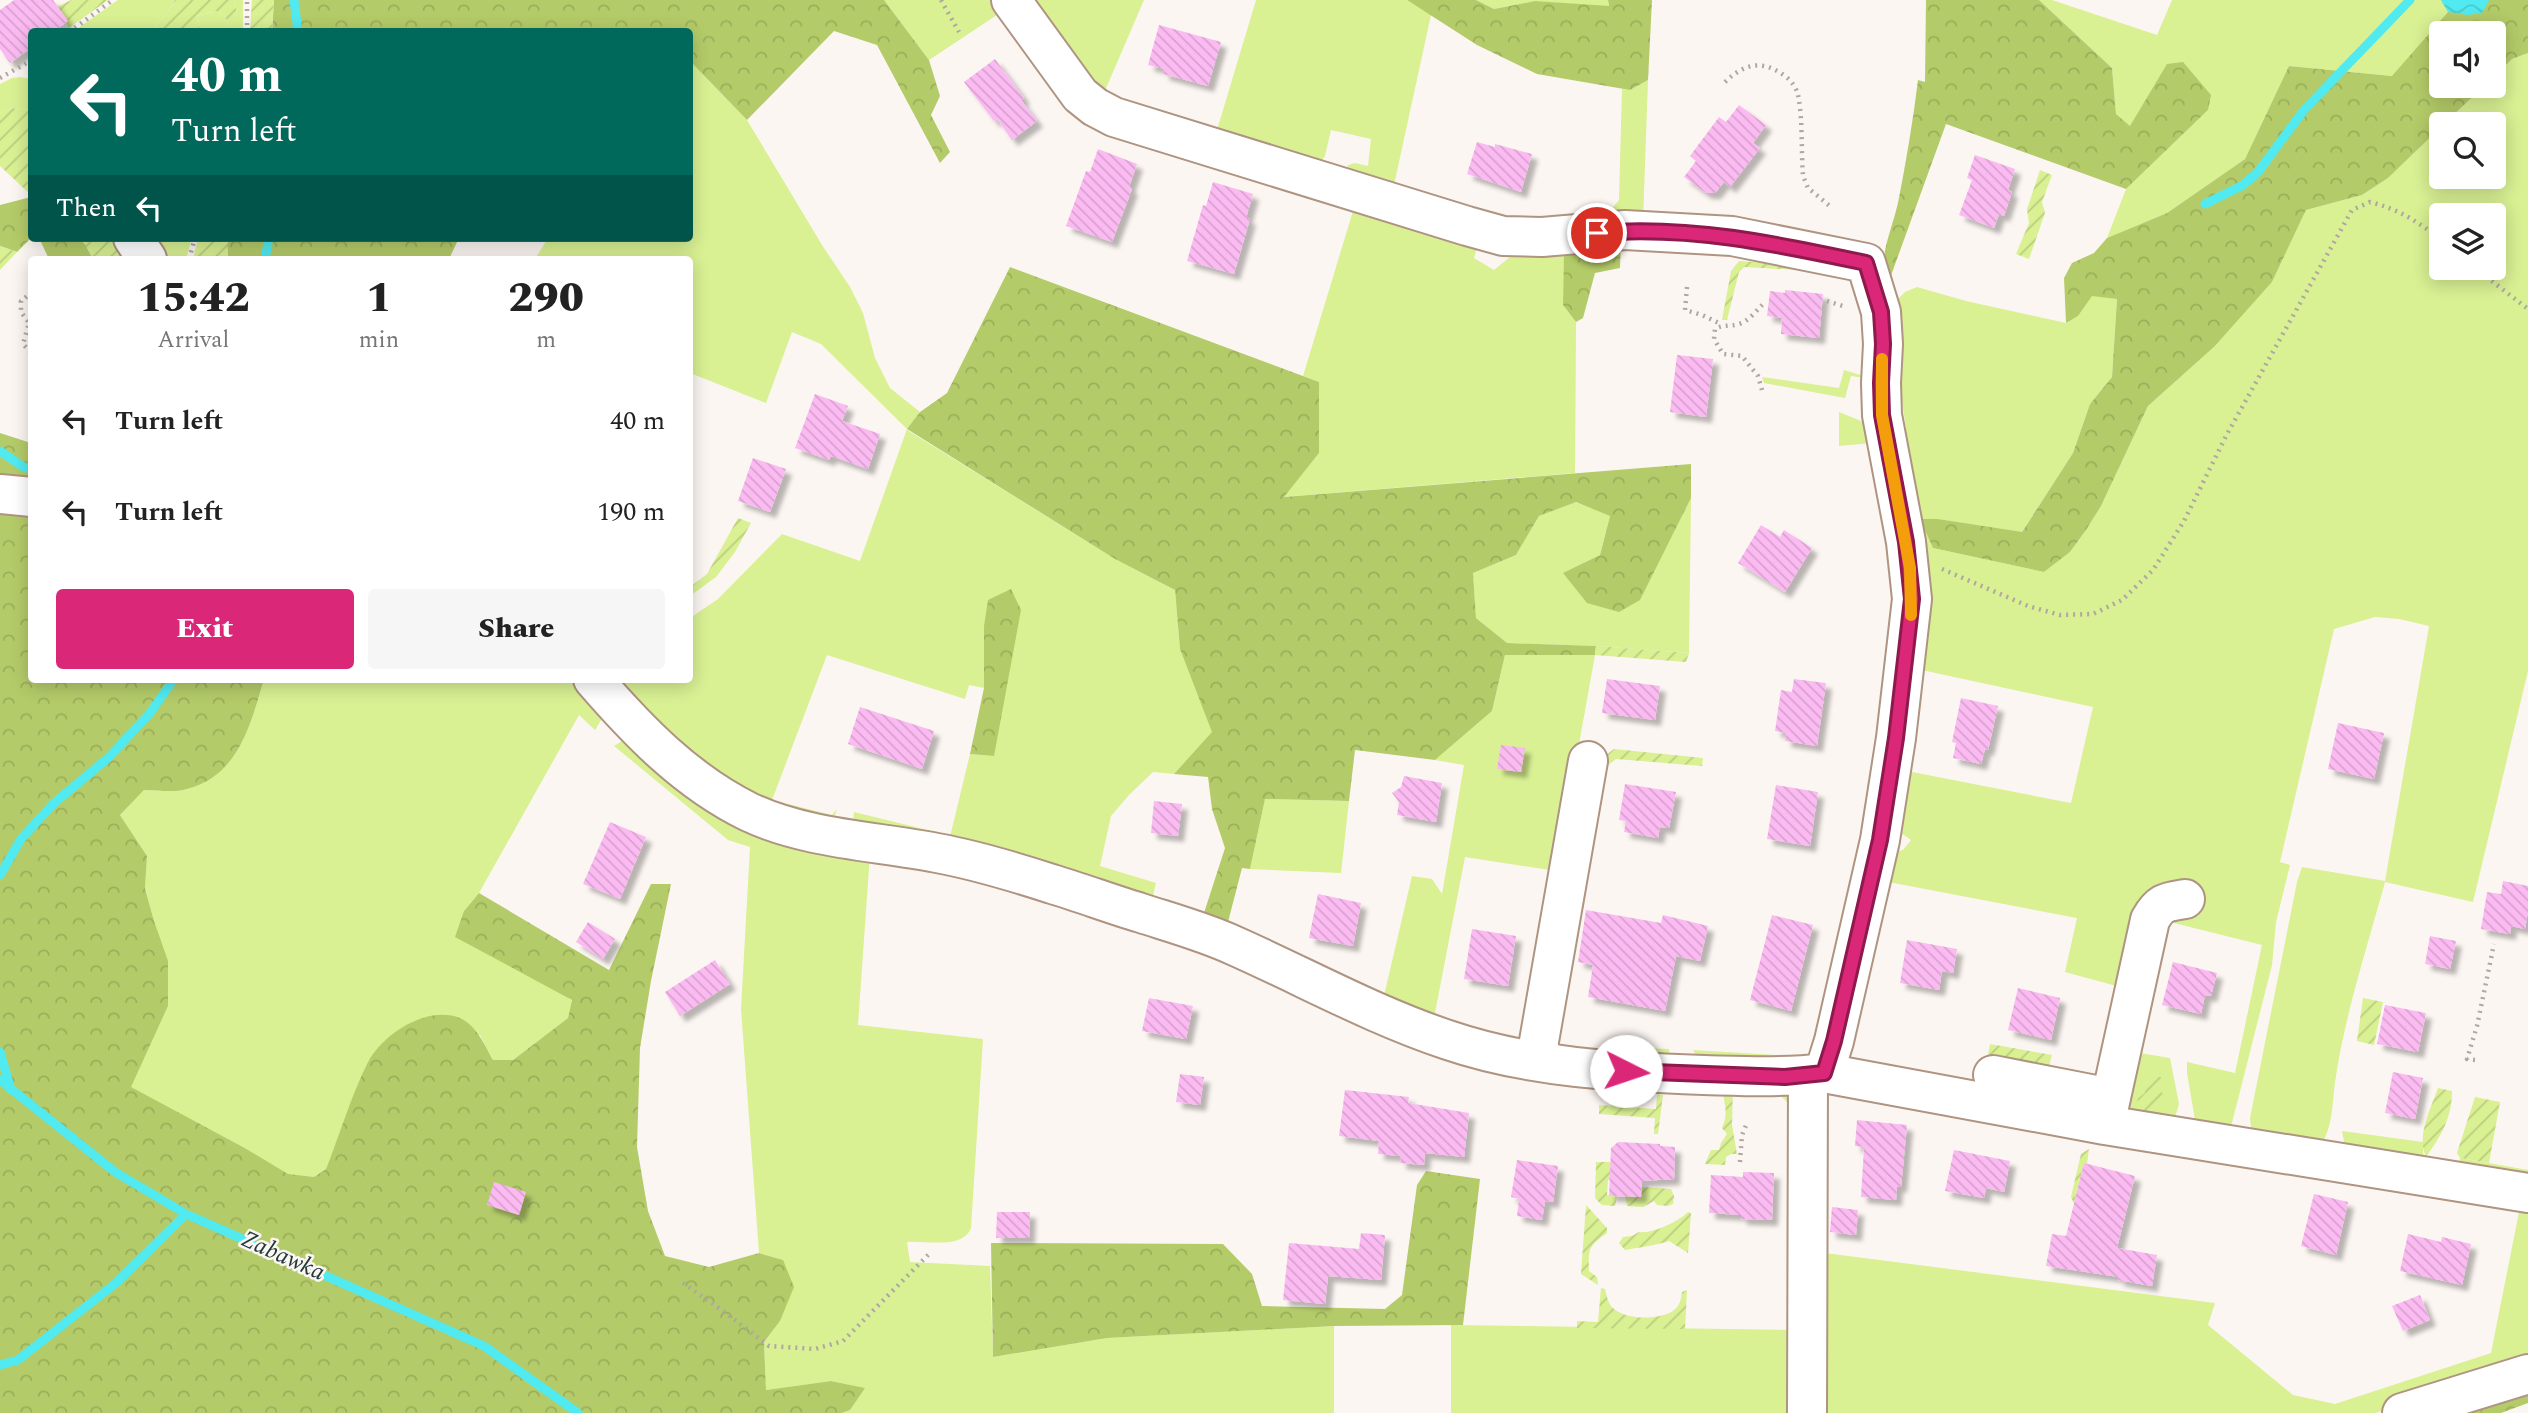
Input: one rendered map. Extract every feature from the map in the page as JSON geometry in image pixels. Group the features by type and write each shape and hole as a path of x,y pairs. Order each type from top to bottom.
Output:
{"street":[{"path":"1011,0 1080,95 1105,112 1467,226 1503,236 1542,237 1625,230 1732,236 1866,263 1881,312 1882,415 1910,568 1910,627 1880,840 1834,1041 1816,1074 1807,1413"},
{"path":"0,494 28,497"},
{"path":"597,683 641,732 677,766 713,792 750,813 787,826 941,853 1053,884 1233,944 1373,1012 1452,1041 1578,1067 1675,1074 1785,1077 1816,1074 2040,1098 2528,1193"},
{"path":"1546,1062 1538,1047 1588,761"},
{"path":"2108,1112 2150,920 2157,907 2166,902 2185,899"},
{"path":"1993,1075 2040,1098"},
{"path":"2402,1413 2528,1374"}],"path":[{"path":"74,28 113,0"},
{"path":"247,0 247,28"},
{"path":"941,0 958,32"},
{"path":"0,78 28,62"},
{"path":"1725,82 1739,69 1756,64 1771,66 1789,78 1797,93 1803,176 1808,188 1830,207"},
{"path":"1910,568 1933,566 2028,606 2060,615 2093,614 2123,600 2154,570 2185,521 2232,424 2352,210 2370,202 2394,208 2429,230"},
{"path":"2491,280 2528,309"},
{"path":"1687,287 1685,310 1721,325 1735,326 1744,323 1763,304"},
{"path":"28,295 21,301 21,312 28,322"},
{"path":"1721,325 1715,329 1714,339 1719,350 1723,354 1742,356 1758,376 1762,390"},
{"path":"28,326 23,344 28,350"},
{"path":"2475,1060 2467,1059 2477,1026 2494,944"},
{"path":"1740,1162 1742,1135 1748,1124"},
{"path":"682,1283 769,1346 815,1349 842,1341 931,1252"}],"green space":[{"path":"71,0 108,0 69,28 57,7"},
{"path":"118,0 175,0 154,28 78,28"},
{"path":"175,0 234,0 237,14 235,25 230,25 225,17 216,11 196,16 199,28 154,28"},
{"path":"234,0 243,0 243,28 199,28 196,16 216,11 225,17 230,25 237,14"},
{"path":"252,0 274,0 272,28 250,28"},
{"path":"274,0 884,0 929,60 940,96 931,115 950,152 940,163 877,45 834,31 747,120 693,64 693,28 272,28"},
{"path":"884,0 1000,0 1006,9 929,60"},
{"path":"1020,0 1144,0 1101,100"},
{"path":"1256,0 1407,0 1431,15 1394,185 1346,171 1348,165 1355,163 1368,166 1371,139 1331,130 1325,156 1316,168 1214,140"},
{"path":"1407,0 1476,0 1494,9 1535,1 1609,6 1608,0 1652,0 1648,80 1630,90 1537,74 1477,45"},
{"path":"1476,0 1608,0 1609,7 1535,1 1494,9"},
{"path":"1926,0 2039,0 2112,68 2116,114 2130,126 2167,64 2183,62 2211,95 2208,110 2126,189 1946,124 1885,292 1883,268 1886,247 1898,203 1918,80 1925,82"},
{"path":"2039,0 2052,0 2157,35 2172,0 2441,0 2448,12 2440,21 2429,21 2429,34 2393,76 2289,66 2245,159 2167,213 2107,238 2126,189 2208,110 2130,126 2116,114 2112,68"},
{"path":"2441,0 2528,0 2528,53 2512,59 2506,65 2506,21 2440,21 2448,12"},
{"path":"2429,34 2429,98 2471,98 2457,112 2429,112 2429,139 2388,178 2362,195 2306,210 2272,282 2215,346 2148,406 2101,506 2070,552 2044,572 1933,548 1920,519 1938,519 2022,532 2073,453 2090,404 2112,377 2117,299 2092,296 2078,316 2066,323 2064,278 2072,263 2094,253 2107,238 2167,213 2245,159 2289,66 2392,76"},
{"path":"2528,53 2528,671 2473,902 2385,882 2350,1006 2330,1120 2320,1146 2314,1152 2262,1143 2252,1136 2250,1118 2297,882 2302,867 2385,881 2429,626 2375,617 2334,629 2280,862 2290,865 2276,922 2272,965 2228,1130 2200,1125 2195,1120 2187,1062 2235,1073 2262,945 2162,920 2181,918 2189,881 2156,894 2143,911 2105,1083 2100,1088 2120,987 2065,972 2077,918 1883,881 1846,1024 1860,950 1885,854 1903,850 1911,840 1890,823 1901,756 1908,751 1907,765 1912,772 2071,803 2093,707 1917,669 1912,707 1907,706 1918,594 1913,542 1892,435 1906,428 1900,389 1888,388 1889,315 1895,302 1905,292 1917,287 1966,301 2066,323 2078,316 2092,295 2117,299 2112,377 2090,404 2073,453 2021,533 1938,519 1921,519 1933,548 2044,572 2070,552 2086,530 2101,506 2148,406 2215,346 2272,282 2306,210 2362,195 2388,178 2429,139 2429,189 2506,189 2506,112 2457,112 2471,98 2506,98 2506,65 2512,59"},
{"path":"693,64 747,120 850,287 863,313 875,358 890,388 920,412 907,430 1115,559 1175,590 1180,649 1213,732 1174,774 1153,772 1111,816 1100,866 1156,883 1152,900 949,841 970,754 994,756 984,626 984,688 969,685 965,699 827,655 772,800 832,815 837,809 825,826 744,801 609,683 693,683 693,616 718,599 782,534 860,561 907,429 821,344 792,332 766,403 693,374 693,256 537,256 546,242 693,242"},
{"path":"12,78 28,78 28,110 11,108 0,113 0,84"},
{"path":"1648,80 1643,221 1604,218 1619,200 1622,89 1630,90"},
{"path":"11,108 28,110 28,192 0,166 0,113"},
{"path":"2040,170 2052,175 2042,202 2045,213 2029,259 2016,254 2029,223 2027,209"},
{"path":"28,198 28,241 17,252 0,246 0,205"},
{"path":"1356,201 1480,237 1474,258 1494,270 1521,248 1564,243 1563,305 1576,322 1575,473 1283,497 1319,453 1319,382 1303,376"},
{"path":"1621,238 1620,268 1595,273 1583,318 1576,322 1563,305 1564,243"},
{"path":"41,242 83,242 91,256 48,256"},
{"path":"83,242 125,242 135,256 91,256"},
{"path":"148,242 191,242 187,256 161,256"},
{"path":"197,242 228,242 228,256 194,256"},
{"path":"457,242 450,256 228,256 227,244"},
{"path":"0,246 17,252 0,270"},
{"path":"1739,261 1799,265 1799,270 1744,267 1739,272 1727,320 1722,320 1731,271"},
{"path":"1010,267 1319,382 1319,453 1284,497 1691,464 1691,498 1640,600 1619,612 1587,603 1563,573 1600,555 1610,516 1576,502 1539,516 1516,555 1473,573 1476,618 1507,643 1596,646 1595,655 1505,655 1492,711 1435,760 1355,750 1349,801 1265,799 1250,869 1242,868 1228,922 1204,913 1225,848 1212,809 1208,777 1174,774 1212,732 1180,649 1175,590 1115,559 907,429 920,412 947,393"},
{"path":"1844,370 1874,379 1851,376 1845,398 1764,383 1762,377 1839,388"},
{"path":"1839,412 1866,423 1877,435 1904,582 1903,621 1897,626 1901,578 1872,443 1839,446"},
{"path":"0,433 28,442 28,479 0,474"},
{"path":"1691,498 1689,653 1507,643 1476,618 1473,573 1516,555 1539,516 1575,502 1610,515 1600,555 1564,573 1640,599"},
{"path":"0,501 28,505 28,683 263,683 248,730 231,760 219,773 205,782 182,790 144,790 120,815 147,856 145,888 168,961 168,1006 131,1087 288,1174 314,1177 326,1169 368,1062 384,1041 395,1032 434,1015 460,1018 475,1030 493,1060 513,1060 568,1018 572,1000 455,937 464,911 479,893 609,970 651,884 671,884 640,1048 637,1147 648,1211 665,1256 709,1267 759,1253 783,1260 794,1287 780,1321 764,1342 766,1390 831,1381 865,1388 850,1410 842,1413 0,1413"},
{"path":"738,518 751,523 735,552 716,577 693,594 693,585 707,574"},
{"path":"1011,589 1021,610 994,756 970,754 984,688 984,626 988,600"},
{"path":"1596,646 1689,653 1686,662 1595,655"},
{"path":"1505,655 1595,655 1528,1050 1512,1048 1509,1037 1526,1041 1556,871 1465,857 1434,1018 1496,1034 1496,1040 1491,1044 1445,1032 1373,1004 1309,974 1300,964 1298,955 1383,1000 1412,876 1432,879 1442,894 1464,765 1435,760 1492,711"},
{"path":"263,683 584,683 603,717 595,730 579,715 479,893 464,911 572,1001 568,1018 513,1060 493,1060 480,1035 369,1060 326,1169 314,1177 288,1175 243,1147 130,1087 168,1006 154,921 145,887 147,856 120,815 144,790 182,790 205,782 219,773 240,746"},
{"path":"633,734 870,854 858,1025 983,1039 971,1228 966,1235 952,1242 907,1242 910,1262 990,1266 993,1357 1107,1338 1334,1326 1334,1413 842,1413 850,1410 864,1388 831,1381 766,1390 764,1342 780,1321 783,1260 759,1253 741,1009 750,847 728,840 614,746"},
{"path":"1614,749 1703,758 1702,766 1616,759 1606,767 1597,762"},
{"path":"1265,799 1349,801 1341,873 1250,869"},
{"path":"854,812 936,832 934,837 853,824"},
{"path":"2363,998 2383,1002 2374,1045 2357,1041"},
{"path":"1818,1020 1824,1032 1817,1060 1699,1060 1693,1050 1808,1057"},
{"path":"1990,1044 2052,1055 2048,1070 1987,1060"},
{"path":"1616,1047 1669,1049 1669,1064 1599,1061 1601,1049 1615,1052"},
{"path":"2128,1051 2170,1058 2179,1104 2174,1121 2125,1119"},
{"path":"2149,1076 2161,1077 2162,1105 2153,1112 2142,1114 2136,1107 2138,1098 2145,1093 2143,1083"},
{"path":"1722,1087 1733,1087 1732,1125 1737,1154 1726,1157 1725,1165 1705,1164 1711,1150 1719,1150 1727,1134 1722,1128 1726,1112"},
{"path":"2438,1088 2452,1091 2450,1110 2441,1134 2426,1157 2423,1149 2424,1131"},
{"path":"1793,1090 1799,1413 1451,1413 1451,1325 1790,1330 1792,1107 1777,1092"},
{"path":"1657,1094 1663,1095 1658,1134 1654,1134 1655,1118 1599,1114 1599,1105 1656,1109"},
{"path":"2475,1097 2500,1102 2489,1163 2460,1158 2457,1153"},
{"path":"2342,1131 2423,1142 2423,1154 2426,1157 2346,1152"},
{"path":"2089,1149 2074,1204 2071,1197 2081,1154"},
{"path":"2460,1158 2528,1170 2528,1185 2457,1171"},
{"path":"1596,1162 1611,1162 1611,1180 1608,1180 1607,1195 1617,1196 1615,1206 1602,1205 1595,1198"},
{"path":"1426,1171 1480,1179 1463,1325 1334,1326 1107,1338 993,1357 991,1243 1223,1244 1252,1274 1262,1306 1385,1309 1402,1295 1417,1185"},
{"path":"1642,1187 1671,1189 1673,1204 1657,1205 1654,1201 1643,1207 1627,1206 1625,1196 1641,1197"},
{"path":"2528,1201 2528,1366 2375,1413 1815,1413 1817,1252 2215,1303 2208,1325 2293,1395 2335,1404 2491,1353 2519,1212 2479,1204"},
{"path":"1586,1205 1607,1228 1607,1233 1596,1241 1590,1252 1589,1271 1597,1277 1598,1285 1581,1274"},
{"path":"1688,1212 1691,1213 1688,1253 1669,1241 1625,1250 1619,1243 1623,1237 1665,1226"},
{"path":"1601,1288 1605,1289 1614,1309 1643,1318 1673,1311 1679,1305 1682,1292 1687,1290 1685,1329 1577,1328 1577,1321 1598,1322"},
{"path":"2528,1381 2528,1403 2501,1413 2426,1413"}],"water":[{"path":"2441,0 2489,0 2482,13 2468,15 2448,12"}],"building":[{"path":"14,0 53,0 68,21 58,28 28,28 28,50 10,63 0,49 0,10"},
{"path":"1159,25 1221,42 1208,86 1163,74 1164,69 1148,65"},
{"path":"995,59 1024,98 1021,100 1037,121 1012,140 964,82"},
{"path":"1739,105 1766,125 1753,143 1760,148 1730,187 1724,182 1715,193 1706,193 1684,177 1696,161 1690,156 1719,117 1726,122"},
{"path":"1477,142 1532,154 1521,192 1467,174"},
{"path":"1098,149 1137,164 1129,187 1132,189 1112,242 1066,226 1086,171 1090,172"},
{"path":"1975,155 2015,169 2008,190 2012,192 2004,216 1999,214 1994,228 1959,215 1972,180 1967,178"},
{"path":"1213,182 1253,194 1246,218 1250,219 1234,274 1187,261 1203,205 1206,206"},
{"path":"1785,290 1823,294 1819,338 1781,334 1782,318 1767,316 1770,291 1785,293"},
{"path":"1677,355 1713,359 1706,417 1670,412"},
{"path":"815,394 848,406 842,421 880,434 868,469 831,456 829,460 795,448"},
{"path":"753,458 786,469 770,512 738,501"},
{"path":"1761,525 1780,537 1784,530 1812,548 1785,592 1738,563"},
{"path":"1607,679 1660,686 1655,720 1602,713"},
{"path":"1794,679 1826,683 1817,746 1785,741 1786,733 1775,731 1781,690 1792,692"},
{"path":"1961,698 1998,706 1988,750 1985,749 1981,764 1953,758 1956,743 1952,742"},
{"path":"860,707 934,731 922,769 848,744"},
{"path":"2338,723 2384,733 2374,779 2328,769"},
{"path":"1501,745 1525,748 1521,772 1497,769"},
{"path":"1404,776 1442,783 1436,822 1397,815 1399,802 1392,793 1401,787"},
{"path":"1625,784 1676,792 1669,828 1660,827 1658,838 1624,832 1626,821 1619,820"},
{"path":"1776,785 1818,792 1810,846 1767,839"},
{"path":"1154,801 1182,804 1178,836 1151,833"},
{"path":"610,822 646,837 620,899 583,884"},
{"path":"2503,881 2528,886 2525,929 2511,926 2510,934 2481,929 2487,892 2501,894"},
{"path":"1318,894 1361,903 1353,946 1309,938"},
{"path":"1586,910 1661,923 1663,915 1708,926 1700,961 1676,956 1665,1011 1588,997 1593,965 1578,962"},
{"path":"1772,915 1813,925 1791,1011 1750,1000"},
{"path":"588,922 615,939 603,959 576,942"},
{"path":"1472,929 1516,936 1508,986 1464,979"},
{"path":"2430,936 2456,941 2450,969 2425,964"},
{"path":"1907,940 1957,949 1953,973 1942,971 1939,990 1900,983"},
{"path":"715,960 730,984 680,1016 665,992"},
{"path":"2173,962 2217,973 2211,996 2205,995 2201,1014 2162,1005"},
{"path":"2018,988 2060,998 2051,1040 2008,1030"},
{"path":"1149,998 1193,1006 1186,1039 1142,1031"},
{"path":"2385,1005 2426,1013 2418,1052 2377,1044"},
{"path":"2393,1072 2423,1078 2415,1119 2385,1113"},
{"path":"1180,1074 1204,1077 1200,1105 1176,1102"},
{"path":"1345,1090 1409,1097 1408,1103 1469,1113 1464,1157 1425,1153 1424,1165 1400,1163 1401,1156 1378,1154 1379,1141 1339,1136"},
{"path":"1857,1120 1907,1125 1901,1187 1897,1186 1896,1200 1861,1197 1864,1147 1855,1146"},
{"path":"1618,1142 1675,1147 1674,1179 1642,1181 1641,1197 1609,1196 1611,1148"},
{"path":"1954,1150 2010,1161 2004,1192 1986,1188 1984,1198 1945,1191"},
{"path":"1517,1160 1558,1166 1553,1202 1545,1201 1542,1220 1517,1216 1519,1199 1511,1197"},
{"path":"2084,1163 2135,1176 2117,1248 2157,1255 2152,1286 2118,1280 2119,1277 2046,1266 2052,1234 2066,1236"},
{"path":"1743,1172 1774,1173 1772,1220 1741,1219 1741,1215 1709,1213 1711,1175 1743,1177"},
{"path":"494,1182 526,1192 519,1215 487,1205"},
{"path":"2314,1194 2348,1202 2336,1255 2301,1246"},
{"path":"1832,1207 1858,1210 1856,1235 1830,1232"},
{"path":"997,1212 1030,1212 1029,1238 996,1238"},
{"path":"1361,1233 1385,1235 1381,1280 1328,1276 1325,1304 1283,1300 1289,1243 1359,1249"},
{"path":"2408,1234 2441,1242 2442,1237 2471,1244 2462,1285 2400,1271"},
{"path":"2420,1295 2430,1320 2403,1331 2392,1306"}],"waterway":[{"path":"294,0 298,28"},
{"path":"2205,204 2243,185 2258,172 2304,110 2410,0"},
{"path":"266,256 268,242"},
{"path":"0,451 25,468"},
{"path":"0,875 21,839 53,804 108,758 150,713 171,683"},
{"path":"0,1052 11,1090"},
{"name":"Zabawka","path":"0,1080 115,1172 186,1214 484,1346 578,1413"},
{"path":"0,1365 18,1360 116,1283 186,1214"}],"slow traffic":[{"path":"1882,359 1882,415 1910,568 1911,615"}],"route":[{"path":"1597,233 1625,230 1732,236 1866,263 1881,312 1882,415 1906,542 1912,599 1896,738 1880,840 1834,1041 1824,1073 1785,1077 1626,1071"}]}
